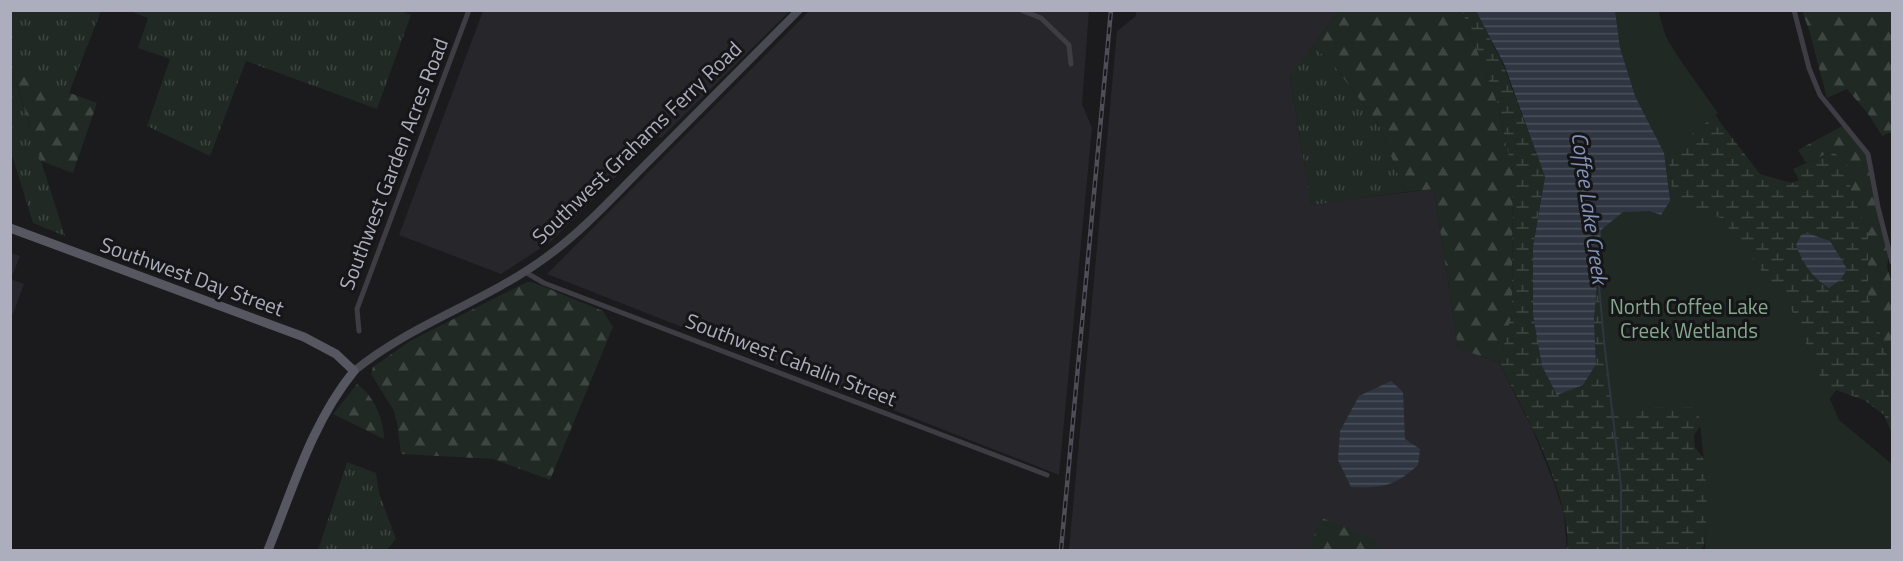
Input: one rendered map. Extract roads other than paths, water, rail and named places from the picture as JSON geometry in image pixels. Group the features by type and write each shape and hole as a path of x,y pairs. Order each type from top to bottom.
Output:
{"main road":[{"name":"Southwest Grahams Ferry Road","path":"268,550 315,432 332,400 354,371 398,339 525,272 558,249 600,211 799,10"},
{"name":"Southwest Day Street","path":"10,228 304,338 336,354 354,371"}],"street":[{"name":"Southwest Garden Acres Road","path":"359,331 357,309 469,10"},
{"path":"1021,10 1041,18 1069,45 1071,64"},
{"path":"1794,10 1811,74 1820,95 1868,154 1878,207 1893,262"},
{"name":"Southwest Cahalin Street","path":"525,272 544,283 1047,476"}],"water":[{"path":"1476,11 1615,11 1620,48 1635,96 1664,153 1670,201 1661,215 1649,211 1623,212 1601,230 1594,321 1596,364 1583,385 1557,395 1542,366 1533,315 1533,247 1545,177 1504,64"},
{"path":"1807,233 1830,241 1847,269 1841,279 1829,288 1808,269 1796,245 1801,235"},
{"path":"1391,381 1403,392 1405,439 1420,449 1418,465 1402,478 1387,485 1351,487 1338,460 1340,431 1359,396"}],"waterway":[{"name":"Coffee Lake Creek","path":"1597,264 1621,486 1621,550"}],"railway":[{"path":"1061,550 1111,10"}],"park label":[{"name":"North Coffee Lake Creek Wetlands","path":"1689,319"}]}
